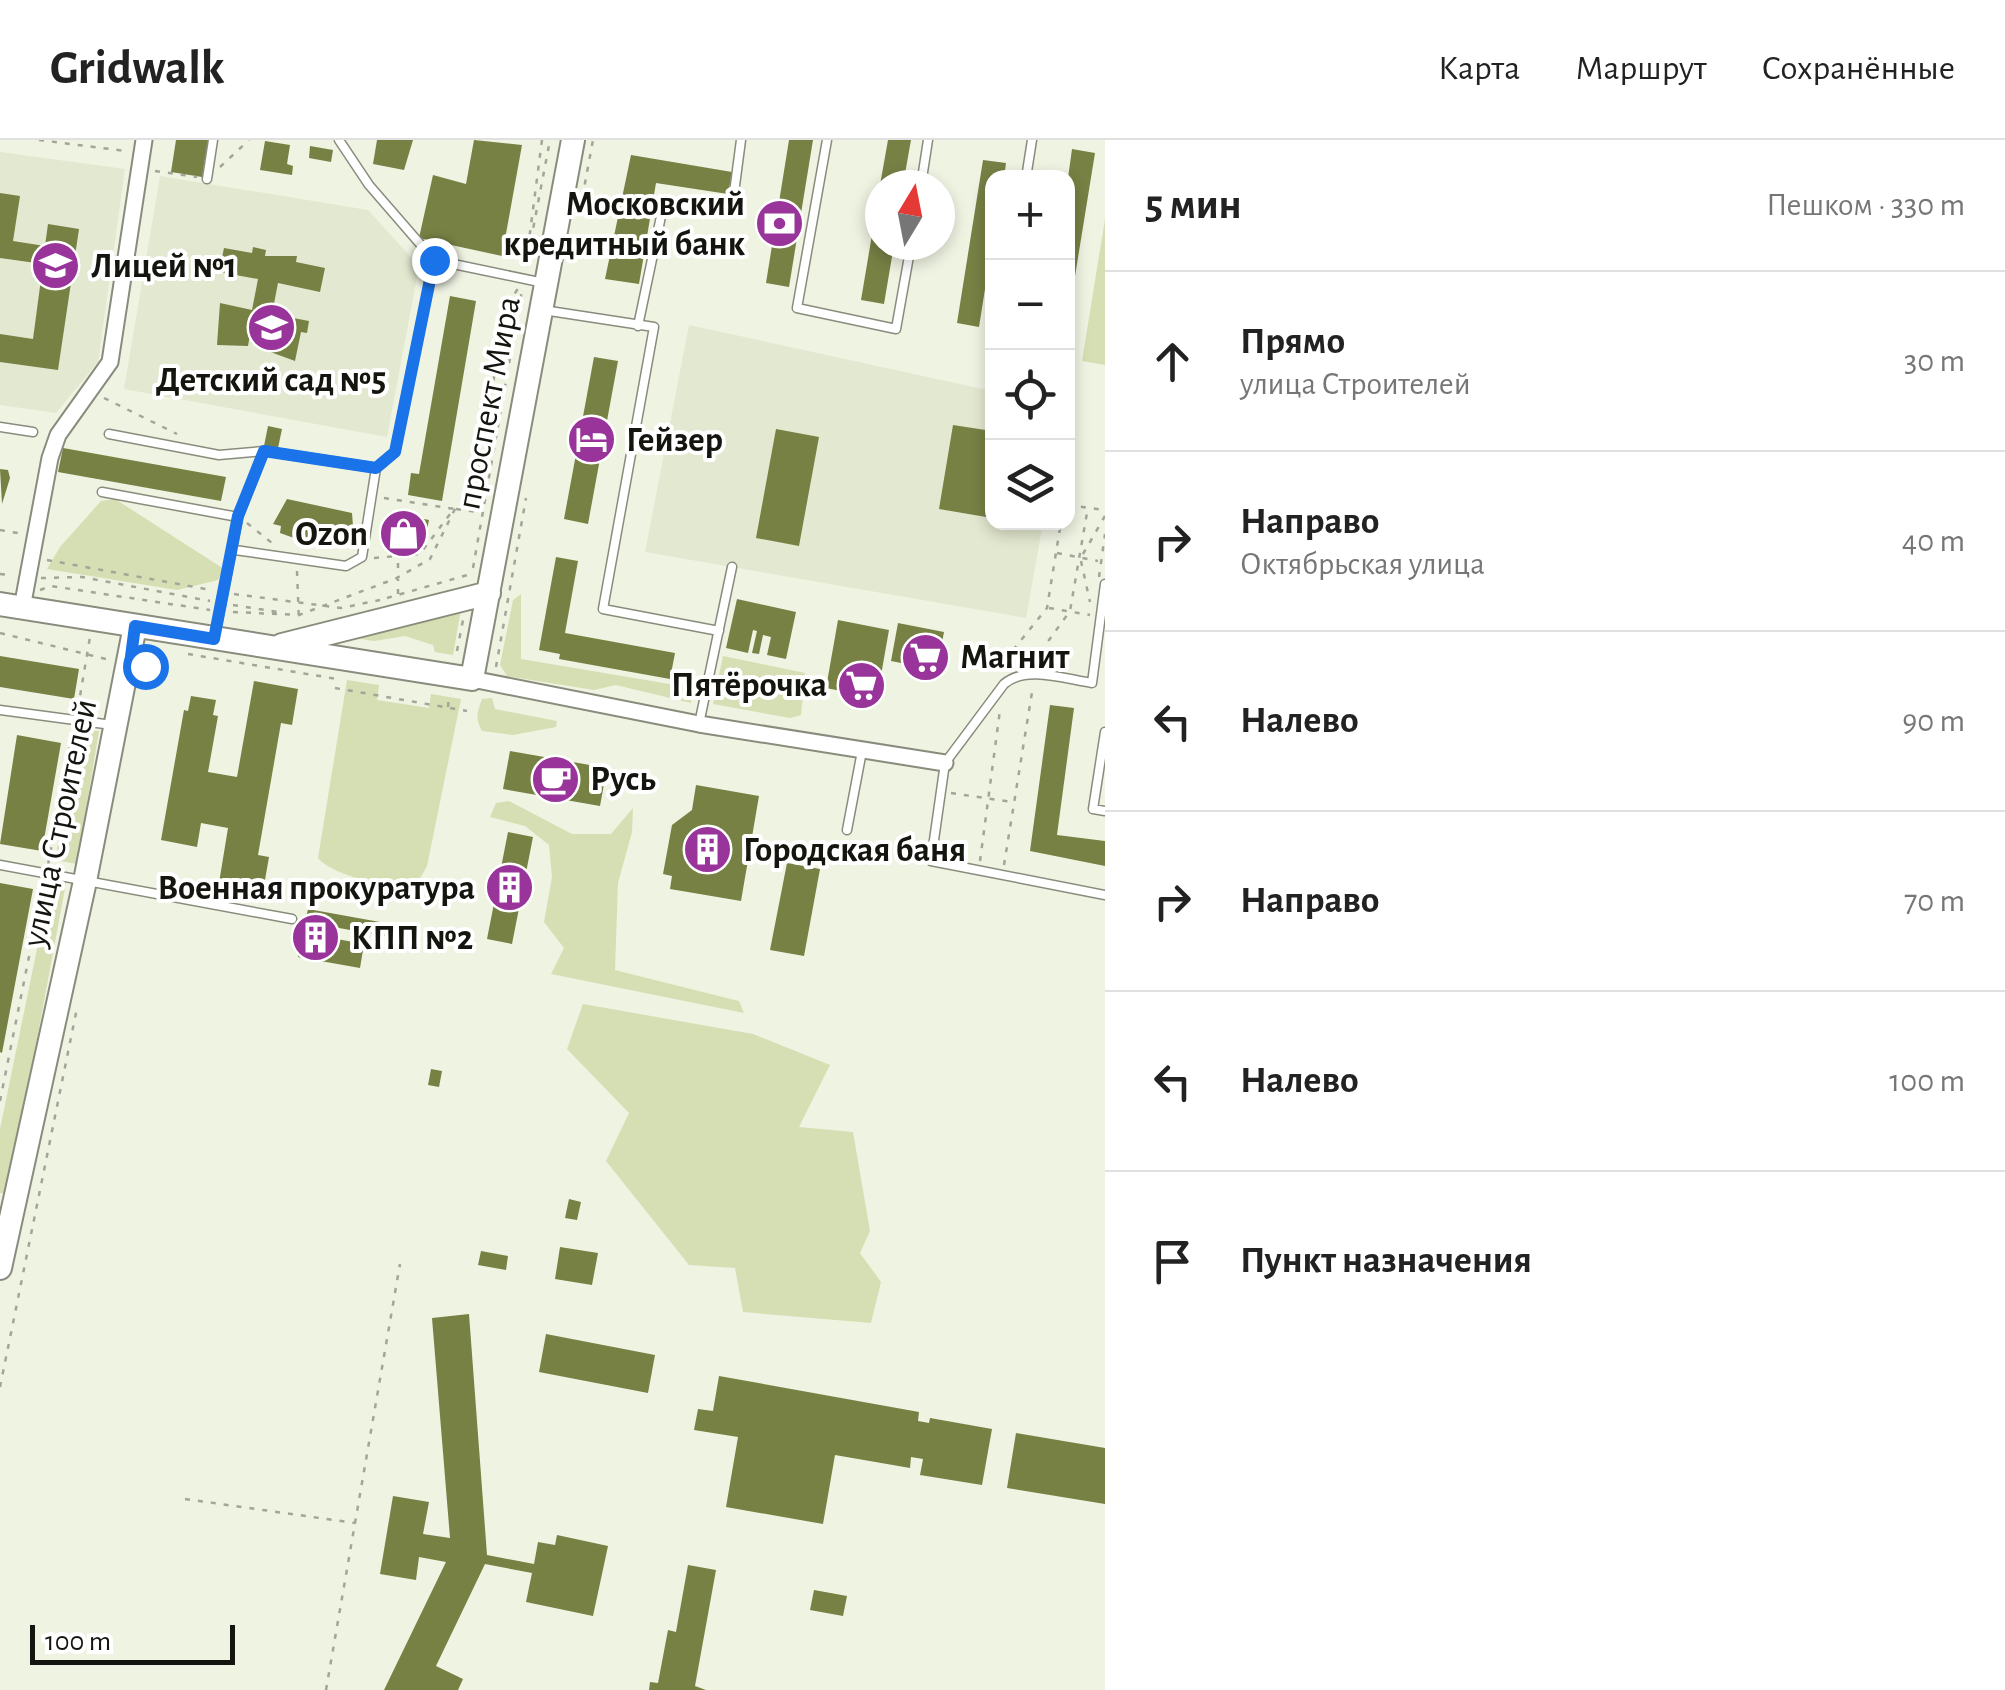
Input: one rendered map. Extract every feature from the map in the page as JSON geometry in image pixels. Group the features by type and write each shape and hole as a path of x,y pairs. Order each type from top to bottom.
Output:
{"street":[{"name":"проспект Мира","path":"473,680 478,596 492,514 543,310 574,140"},
{"path":"143,146 110,362 58,435 28,576 11,606 274,648 339,668 473,680 700,724 944,763"},
{"path":"300,655 344,627 478,596"},
{"name":"улица Строителей","path":"2,1253 85,881 135,626"},
{"path":"339,668 344,627"}],"lane":[{"path":"207,179 213,140"},
{"path":"339,140 369,185 434,260 548,283"},
{"path":"638,326 664,202 732,208 741,140"},
{"path":"826,140 797,308 896,329 908,260"},
{"path":"923,170 928,140"},
{"path":"1027,170 1032,140"},
{"path":"234,550 346,566 362,558 376,468 395,452 434,260"},
{"path":"543,310 654,327 602,609 719,631"},
{"path":"0,428 33,432"},
{"path":"109,434 219,456 264,451 376,468"},
{"path":"214,639 238,516 264,451"},
{"path":"102,492 238,516"},
{"path":"700,724 732,567"},
{"path":"1092,683 1102,582"},
{"path":"1105,686 1033,669 1014,675 1004,684 944,763 931,862 1105,895"},
{"path":"0,710 116,726"},
{"path":"1105,732 1093,809 1105,811"},
{"path":"847,830 862,752"},
{"path":"0,865 292,920"}],"path":[{"path":"39,140 143,146"},
{"path":"473,680 478,596 472,574 492,514 542,140"},
{"path":"578,218 593,140"},
{"path":"92,391 187,440"},
{"path":"448,707 473,680 529,481"},
{"path":"372,496 492,514"},
{"path":"1075,505 1105,510"},
{"path":"1003,876 1033,669 1070,611 1088,508"},
{"path":"362,558 420,554 454,509"},
{"path":"238,516 288,556 300,576 300,655"},
{"path":"1094,616 1080,559 1105,516"},
{"path":"0,530 34,536"},
{"path":"1005,660 1047,608 1059,530"},
{"path":"1102,582 1105,534"},
{"path":"1056,552 1101,562"},
{"path":"31,557 299,615"},
{"path":"398,558 398,595"},
{"path":"0,574 82,577 224,598 341,608 472,574"},
{"path":"1094,616 1096,598"},
{"path":"1047,608 1094,616"},
{"path":"0,1102 90,656 90,619"},
{"path":"0,633 130,664"},
{"path":"181,652 300,655 339,668"},
{"path":"978,872 1004,684"},
{"path":"336,688 467,711"},
{"path":"943,792 1014,802"},
{"path":"326,1690 400,1264"},
{"path":"184,1499 355,1523"}],"shaded area":[{"name":"Лицей №1","path":"0,152 125,169 98,362 56,413 0,405"},
{"name":"Детский сад №5","path":"160,176 368,210 419,266 387,437 124,389"},
{"path":"689,325 985,389 985,530 1042,530 1026,618 645,552"}],"green space":[{"path":"1105,219 1105,365 1082,361"},
{"path":"115,499 224,569 218,580 177,590 47,569 60,547 101,501"},
{"path":"521,594 521,659 693,688 691,703 616,685 594,690 507,676 500,665 513,600"},
{"path":"461,609 453,655 435,652 433,645 405,636 374,641 355,638"},
{"path":"723,656 805,673 801,715 790,718 713,704"},
{"path":"347,680 379,685 377,700 429,708 431,694 461,699 427,866 419,879 409,884 366,881 337,871 318,858"},
{"path":"492,698 495,709 557,721 556,727 513,735 482,731 479,708 482,699"},
{"path":"79,729 99,731 77,864 55,860"},
{"path":"509,801 572,834 611,834 633,808 632,832 618,883 615,970 739,1001 744,1013 551,974 564,948 544,922 552,877 549,845 525,826 490,817 496,803"},
{"path":"51,881 66,883 8,1195 0,1193 0,1129"},
{"path":"583,1004 753,1034 830,1065 799,1127 853,1132 870,1231 860,1253 881,1282 871,1323 743,1312 735,1268 689,1265 606,1161 629,1113 567,1049"}],"building":[{"path":"176,140 208,140 202,177 171,172"},
{"path":"377,140 413,140 404,170 373,164"},
{"path":"474,140 522,145 502,256 419,238 433,175 466,184"},
{"path":"789,140 813,140 789,287 766,283"},
{"path":"888,140 911,140 906,170 883,170"},
{"path":"265,141 290,145 287,164 293,166 292,175 260,170"},
{"path":"310,146 333,150 331,162 309,158"},
{"path":"1072,149 1095,153 1075,276 1075,170 1069,170"},
{"path":"631,155 732,172 728,194 656,183 639,284 605,279"},
{"path":"983,160 1006,163 1005,170 985,170 985,289 979,327 957,323"},
{"path":"0,193 20,196 13,241 45,246 48,224 79,229 58,370 0,362 0,334 33,339 43,264 0,258"},
{"path":"253,247 266,250 265,256 297,256 296,262 325,268 320,292 278,283 272,314 309,321 307,333 301,332 295,361 265,350 269,332 251,328 248,346 217,345 220,303 252,310 258,279 219,272 224,248 252,253"},
{"path":"868,260 891,260 884,304 861,300"},
{"path":"450,296 476,301 442,501 408,495 411,473 419,474"},
{"name":"Гейзер","path":"594,357 618,361 588,524 564,519"},
{"path":"953,425 985,430 985,517 939,509"},
{"path":"268,426 282,429 278,448 264,446"},
{"path":"776,429 819,437 799,546 756,538"},
{"path":"63,448 226,477 221,501 58,472"},
{"path":"0,469 8,470 10,478 2,504"},
{"path":"287,499 352,513 354,539 347,538 345,546 319,547 280,533 281,526 273,524"},
{"path":"404,515 429,520 425,540 400,535"},
{"path":"556,557 578,561 565,633 675,653 670,679 559,659 560,654 539,650"},
{"path":"737,599 796,612 786,659 767,655 771,637 763,635 759,654 752,653 757,631 753,630 748,653 726,648"},
{"path":"838,620 889,630 877,698 826,688"},
{"path":"898,623 944,632 937,670 891,661"},
{"path":"0,656 79,669 74,699 0,687"},
{"path":"254,681 298,689 292,725 281,723 258,855 269,857 262,897 218,889 228,828 201,823 197,847 161,840 184,710 188,711 191,696 216,700 213,715 218,716 208,772 237,777"},
{"path":"1050,705 1074,708 1057,835 1105,841 1105,866 1030,851"},
{"path":"17,735 61,743 42,851 0,844"},
{"name":"Русь","path":"510,751 607,768 600,806 503,789"},
{"name":"Городская баня","path":"696,785 759,796 741,901 670,889 672,876 663,874 672,825 692,810"},
{"name":"Военная прокуратура","path":"508,832 533,837 512,944 487,939"},
{"name":"Городская баня","path":"787,863 820,869 804,956 770,950"},
{"path":"0,883 33,889 2,1053 0,1052"},
{"name":"КПП №2","path":"308,909 402,926 400,939 328,926 326,937 364,944 360,968 298,957 302,933 313,935 315,924 305,922"},
{"path":"431,1069 442,1071 439,1087 428,1085"},
{"path":"569,1199 581,1202 577,1220 565,1218"},
{"path":"560,1247 598,1253 592,1285 555,1279"},
{"path":"481,1251 508,1256 506,1270 478,1265"},
{"path":"469,1314 487,1555 534,1564 538,1542 555,1545 557,1535 608,1546 593,1616 526,1602 532,1573 485,1564 436,1666 463,1679 458,1690 384,1690 446,1562 419,1557 416,1580 380,1574 393,1496 429,1502 423,1534 450,1538 432,1318"},
{"path":"546,1334 655,1355 648,1393 539,1372"},
{"path":"719,1376 919,1412 918,1421 929,1423 930,1418 992,1429 982,1485 920,1475 923,1459 911,1457 910,1468 835,1455 823,1524 726,1507 738,1437 694,1430 698,1409 713,1411"},
{"path":"1016,1433 1105,1448 1105,1504 1007,1488"},
{"path":"688,1565 716,1570 695,1686 706,1690 649,1690 650,1682 658,1683 668,1630 676,1632"},
{"path":"814,1590 847,1596 843,1616 810,1610"}],"place":[{"name":"Московский кредитный банк","path":"780,224"},
{"name":"Лицей №1","path":"56,266"},
{"name":"Детский сад №5","path":"271,328"},
{"name":"Гейзер","path":"591,440"},
{"name":"Ozon","path":"403,534"},
{"name":"Магнит","path":"925,657"},
{"name":"Пятёрочка","path":"862,685"},
{"name":"Русь","path":"555,779"},
{"name":"Городская баня","path":"708,850"},
{"name":"Военная прокуратура","path":"510,888"},
{"name":"КПП №2","path":"316,938"}],"route":[{"path":"145,666 130,664 135,626 214,639 238,516 264,451 376,468 395,452 434,260"}]}
